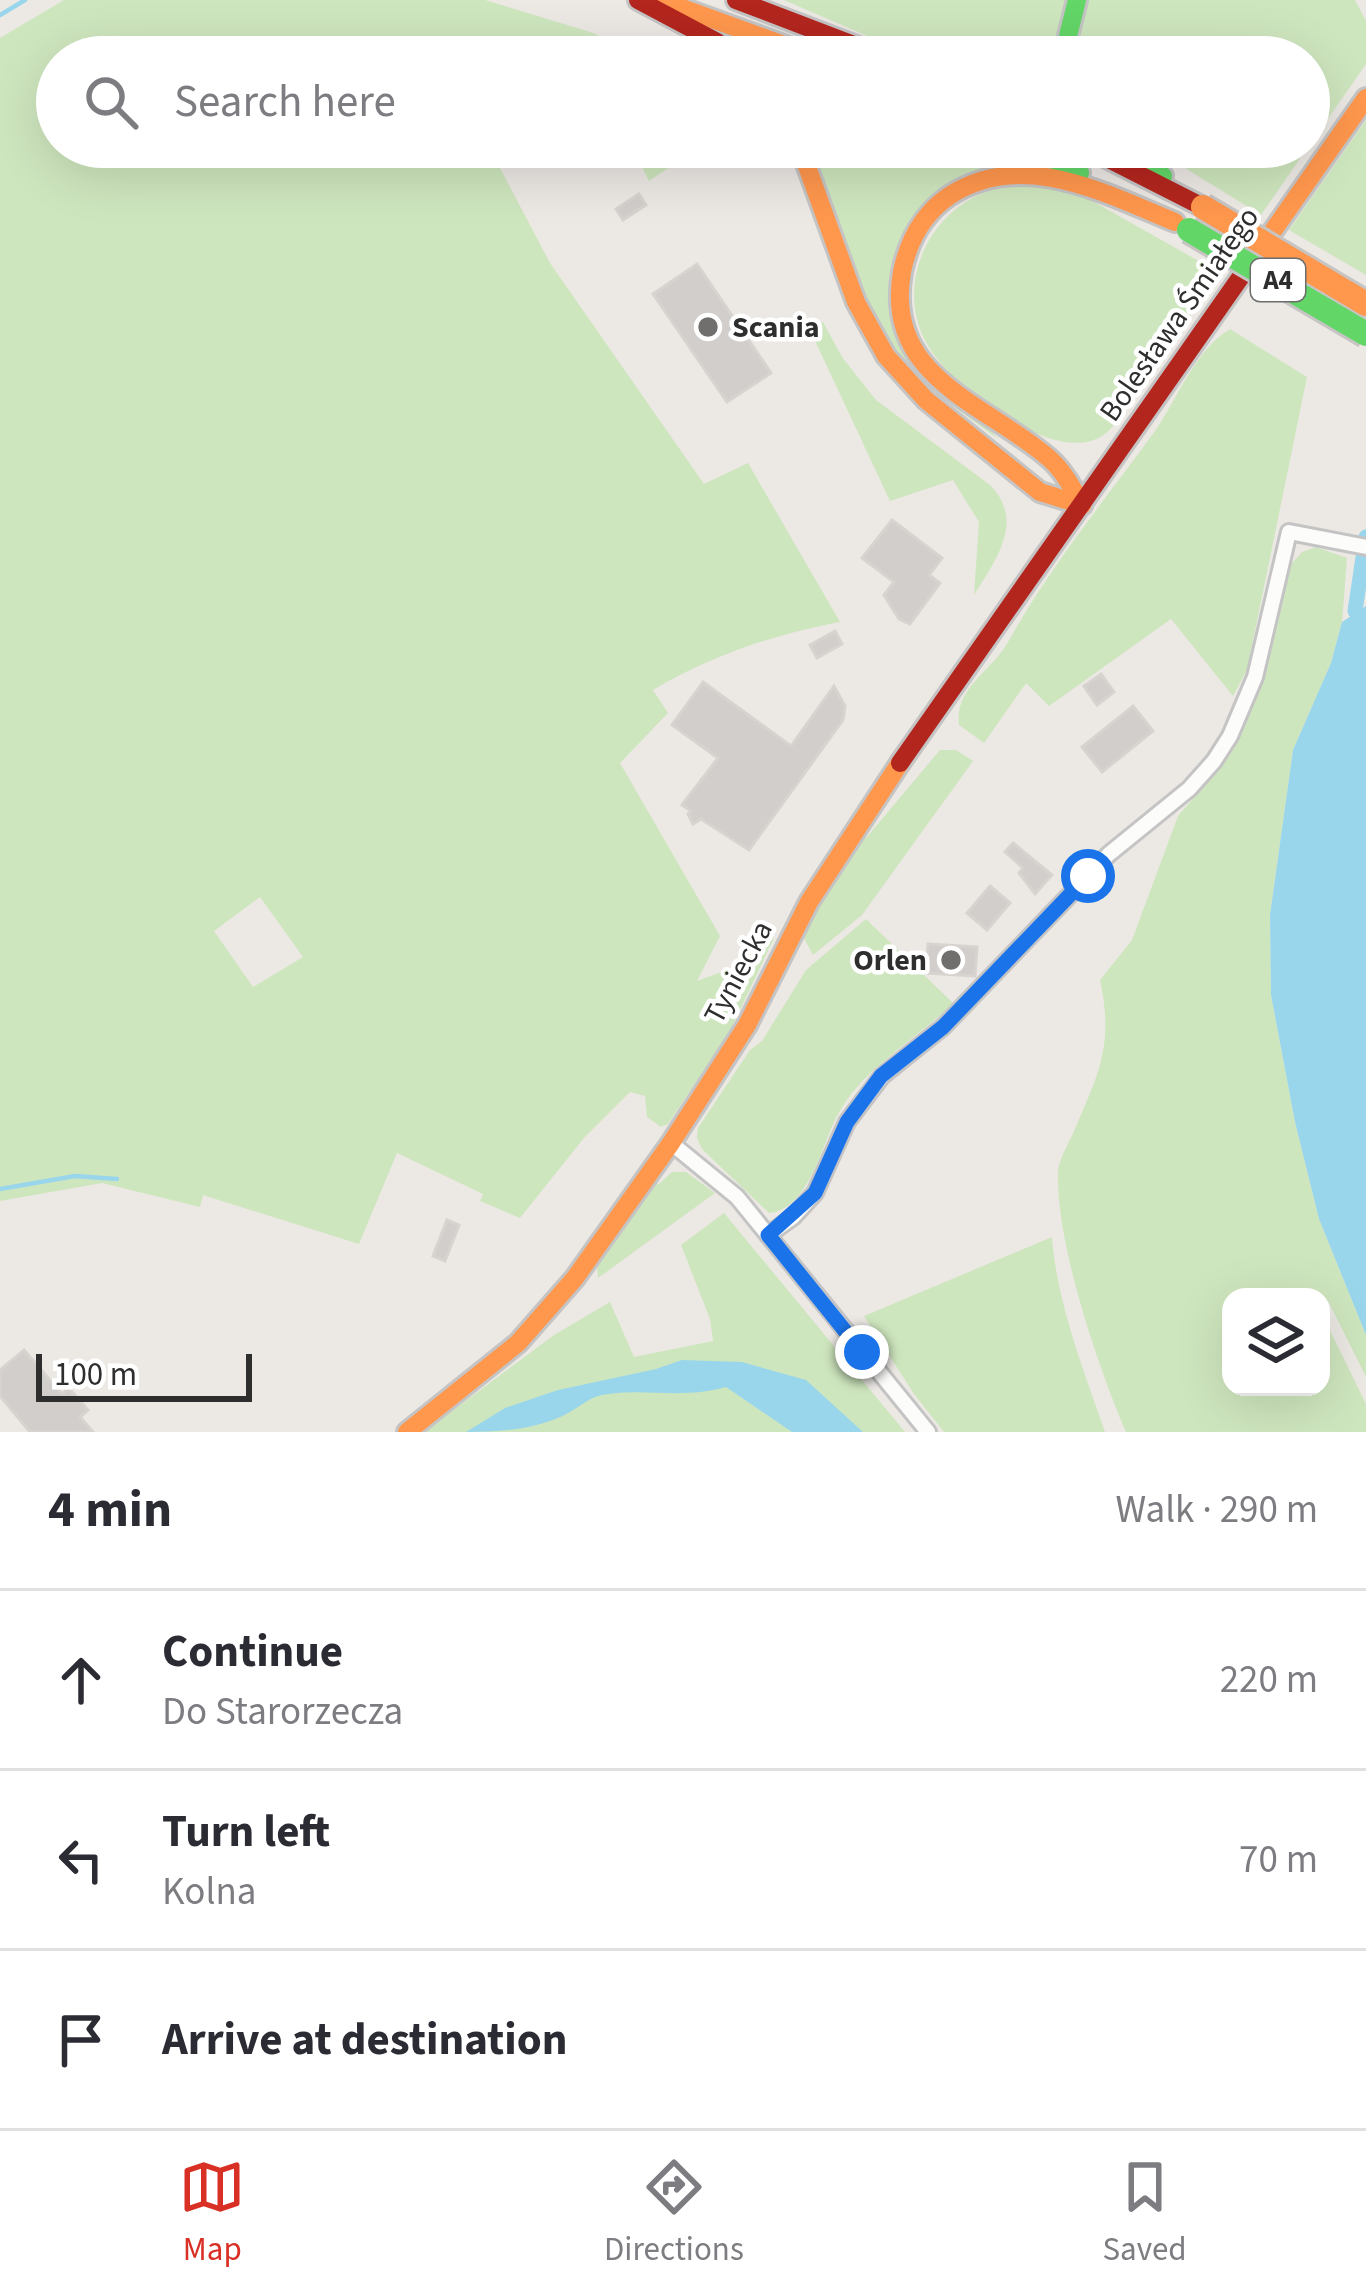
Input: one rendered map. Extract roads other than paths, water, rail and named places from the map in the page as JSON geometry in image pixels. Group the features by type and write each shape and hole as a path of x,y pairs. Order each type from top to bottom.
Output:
{"main road":[{"path":"638,0 706,36"},
{"path":"660,0 759,36"},
{"path":"736,0 830,36"},
{"path":"1068,36 1077,0"},
{"name":"Bolesława Śmiałego","path":"1330,150 1366,98"},
{"path":"808,168 856,302 886,356 926,400 1040,491 1082,505"},
{"name":"A4","path":"1069,168 1182,226 1366,334"},
{"name":"A4","path":"1126,168 1203,207 1366,304"},
{"path":"1154,168 1203,207"},
{"name":"Bolesława Śmiałego","path":"1082,505 1317,168"},
{"path":"1082,505 1056,464 947,390 926,367 903,324 899,293 907,252 927,216 944,198 975,182 1010,173 1050,176 1182,226"},
{"name":"Tyniecka","path":"407,1432 518,1343 551,1307 671,1143 747,1025 827,874 909,748 1082,505"}],"street":[{"path":"768,1235 815,1193 847,1122 881,1076 943,1027 1099,865 1189,790 1214,761 1255,677 1288,532 1359,546"},
{"path":"671,1143 725,1185 928,1432"}],"water":[{"path":"1366,606 1366,1335 1319,1219 1295,1122 1271,995 1270,915 1293,750 1331,663 1342,622"},
{"path":"682,1360 742,1362 806,1380 863,1432 792,1432 726,1387 693,1393 602,1395 537,1425 466,1432 505,1408 558,1390"}],"waterway":[{"path":"0,15 25,0"},
{"path":"1355,611 1366,537"},
{"path":"0,1189 75,1176 117,1179"}],"place":[{"name":"Scania","path":"708,327"},
{"name":"Orlen","path":"951,960"}]}
